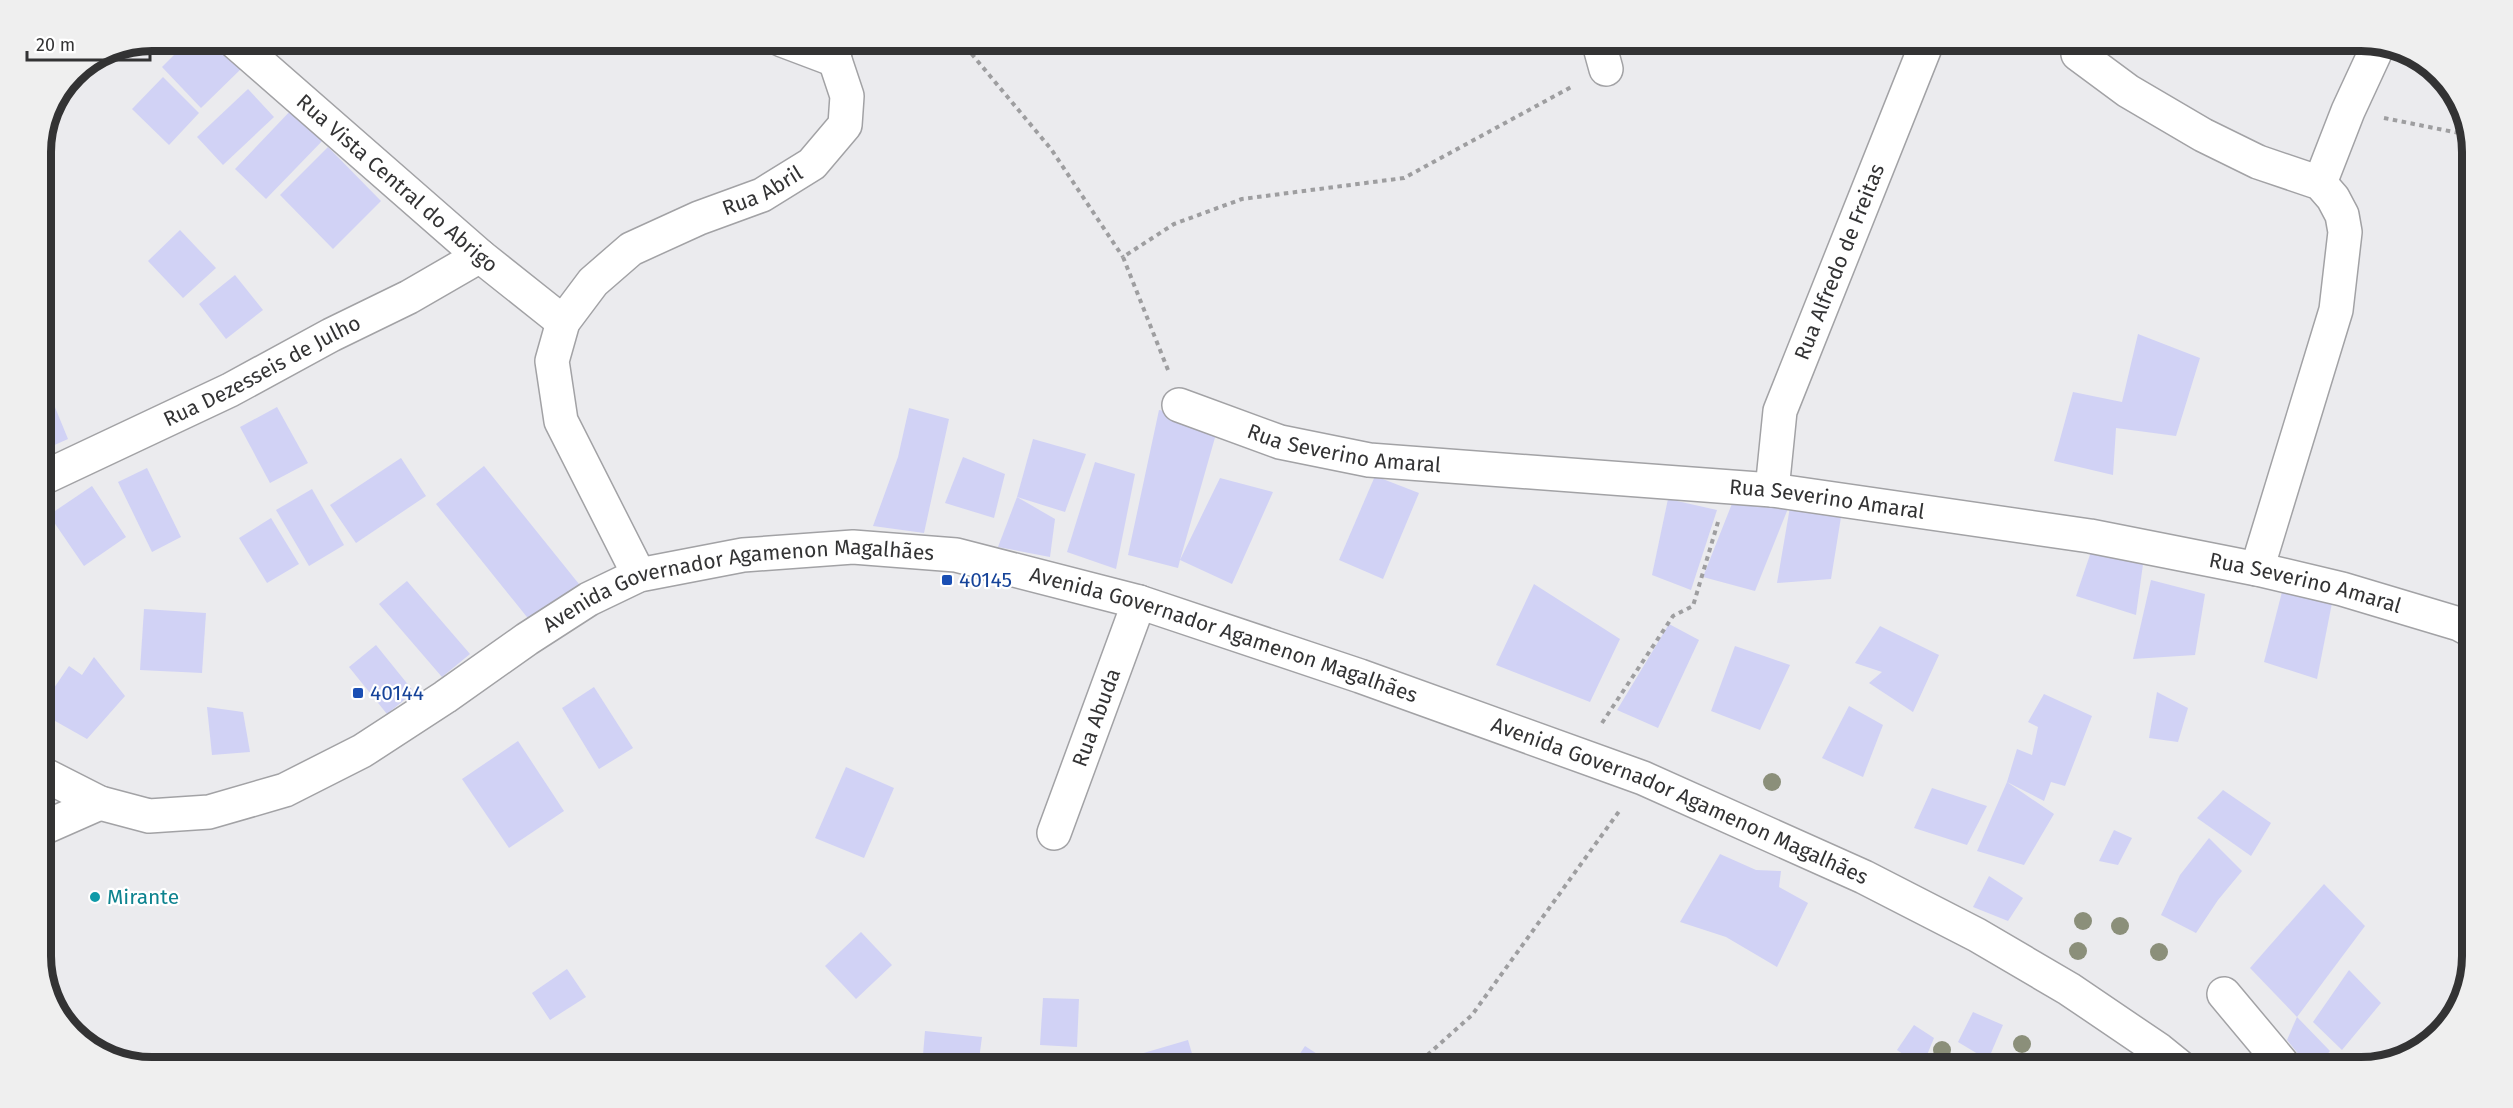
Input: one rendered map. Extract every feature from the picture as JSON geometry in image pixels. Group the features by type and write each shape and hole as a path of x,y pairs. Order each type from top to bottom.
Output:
{"street":[{"name":"Rua Vista Central do Abrigo","path":"245,51 480,256 563,322"},
{"name":"Rua Abril","path":"563,322 592,282 631,249 699,218 762,195 812,164 845,125 847,96 834,51"},
{"name":"Rua Alfredo de Freitas","path":"1772,490 1780,411 1925,51"},
{"path":"2320,183 2348,111 2375,52"},
{"path":"2078,54 2128,91 2203,135 2258,162 2320,183 2333,198 2342,215 2345,232 2336,310 2257,569"},
{"name":"Rua Dezesseis de Julho","path":"51,474 230,390 331,335 408,297 480,256"},
{"path":"563,322 552,361 561,421 639,575"},
{"name":"Rua Severino Amaral","path":"1179,405 1280,442 1369,460 1772,490 2090,536 2257,569 2342,589 2462,626"},
{"name":"Avenida Governador Agamenon Magalhães","path":"51,778 100,803 149,816 209,812 285,790 362,751 589,599 639,575 743,555 854,546 956,555 1139,602 1360,676 1643,778 1864,877 1977,935 2069,989 2167,1057"},
{"name":"Rua Abuda","path":"1054,833 1139,602"},
{"path":"51,825 100,803"},
{"path":"2224,994 2276,1057"}],"path":[{"path":"969,51 1051,149 1123,257 1162,350 1179,405"},
{"path":"1123,257 1174,224 1242,199 1404,178 1602,55"},
{"path":"2348,111 2460,133"},
{"path":"1581,755 1672,616 1693,606 1728,487"},
{"path":"1426,1057 1472,1015 1643,778"}],"building":[{"path":"178,51 229,51 244,66 201,108 162,67"},
{"path":"163,77 199,113 169,145 132,109"},
{"path":"248,89 274,117 223,165 197,137"},
{"path":"294,107 326,137 266,199 235,169"},
{"path":"328,147 381,201 333,249 280,195"},
{"path":"180,230 216,268 183,298 148,261"},
{"path":"235,275 263,310 226,339 199,304"},
{"path":"2138,334 2200,358 2176,436 2116,428 2113,475 2054,461 2073,392 2122,402"},
{"path":"51,397 68,439 51,447"},
{"path":"277,407 308,463 270,483 240,427"},
{"path":"909,408 949,419 924,533 873,526 898,457"},
{"path":"1159,410 1220,420 1178,568 1128,555"},
{"path":"1033,439 1086,454 1065,512 1017,497"},
{"path":"963,457 1005,474 994,518 945,503"},
{"path":"401,458 426,496 356,543 330,505"},
{"path":"1095,462 1135,474 1116,569 1067,552"},
{"path":"484,466 583,589 535,627 436,504"},
{"path":"147,468 181,537 152,552 118,482"},
{"path":"1375,476 1419,493 1383,579 1339,560"},
{"path":"1220,478 1273,492 1232,584 1180,560"},
{"path":"92,486 126,537 84,566 51,518 51,514"},
{"path":"312,489 344,545 309,566 276,510"},
{"path":"1017,497 1055,519 1050,557 998,547"},
{"path":"1668,499 1717,510 1691,590 1652,575"},
{"path":"1733,501 1791,501 1755,591 1703,577"},
{"path":"1791,501 1842,511 1831,579 1777,583"},
{"path":"271,518 299,564 267,583 239,538"},
{"path":"2094,543 2144,557 2136,615 2076,596"},
{"path":"2151,580 2205,594 2195,655 2133,659"},
{"path":"407,581 470,654 442,677 379,604"},
{"path":"1534,584 1620,639 1590,702 1496,665"},
{"path":"2283,588 2333,598 2317,679 2264,662"},
{"path":"144,609 206,613 202,673 140,670"},
{"path":"1669,624 1699,640 1658,728 1617,710"},
{"path":"1880,626 1939,655 1913,712 1869,683 1882,672 1855,663"},
{"path":"376,645 414,692 387,714 349,667"},
{"path":"1735,646 1790,665 1760,730 1711,711"},
{"path":"94,657 125,696 87,739 51,719 51,692 69,666 82,675"},
{"path":"594,687 633,748 599,769 562,708"},
{"path":"2157,692 2188,708 2178,742 2149,738"},
{"path":"2044,694 2092,716 2065,786 2051,782 2044,801 2007,782 2017,749 2032,755 2038,727 2028,722"},
{"path":"1849,706 1883,725 1863,777 1822,758"},
{"path":"207,707 243,712 250,752 212,755"},
{"path":"518,741 564,811 509,848 462,779"},
{"path":"846,767 894,788 864,858 815,838"},
{"path":"2007,782 2054,814 2024,865 1977,851"},
{"path":"1932,788 1987,806 1967,845 1914,828"},
{"path":"2223,790 2271,823 2251,856 2197,818"},
{"path":"2114,830 2132,838 2118,865 2099,861"},
{"path":"2209,838 2242,871 2218,900 2196,933 2161,915 2180,875"},
{"path":"1720,854 1756,870 1781,871 1779,887 1808,903 1777,967 1726,937 1680,922"},
{"path":"1989,876 2023,898 2008,921 1973,907"},
{"path":"2324,884 2365,926 2297,1017 2250,968"},
{"path":"861,932 892,965 856,999 825,966"},
{"path":"567,969 586,997 550,1020 532,993"},
{"path":"2349,970 2381,1003 2342,1050 2313,1022"},
{"path":"1043,998 1079,999 1077,1047 1040,1045"},
{"path":"1973,1012 2003,1025 1989,1057 1983,1057 1958,1042"},
{"path":"2297,1017 2330,1051 2325,1057 2301,1057 2287,1040"},
{"path":"1914,1025 1934,1038 1926,1057 1907,1057 1897,1050"},
{"path":"925,1031 982,1037 979,1057 923,1057"},
{"path":"1188,1040 1193,1057 1130,1057"},
{"path":"1305,1046 1322,1057 1298,1057"}],"place":[{"name":"40145","path":"947,580"},
{"name":"40144","path":"358,693"},
{"name":"Mirante","path":"95,897"}]}
